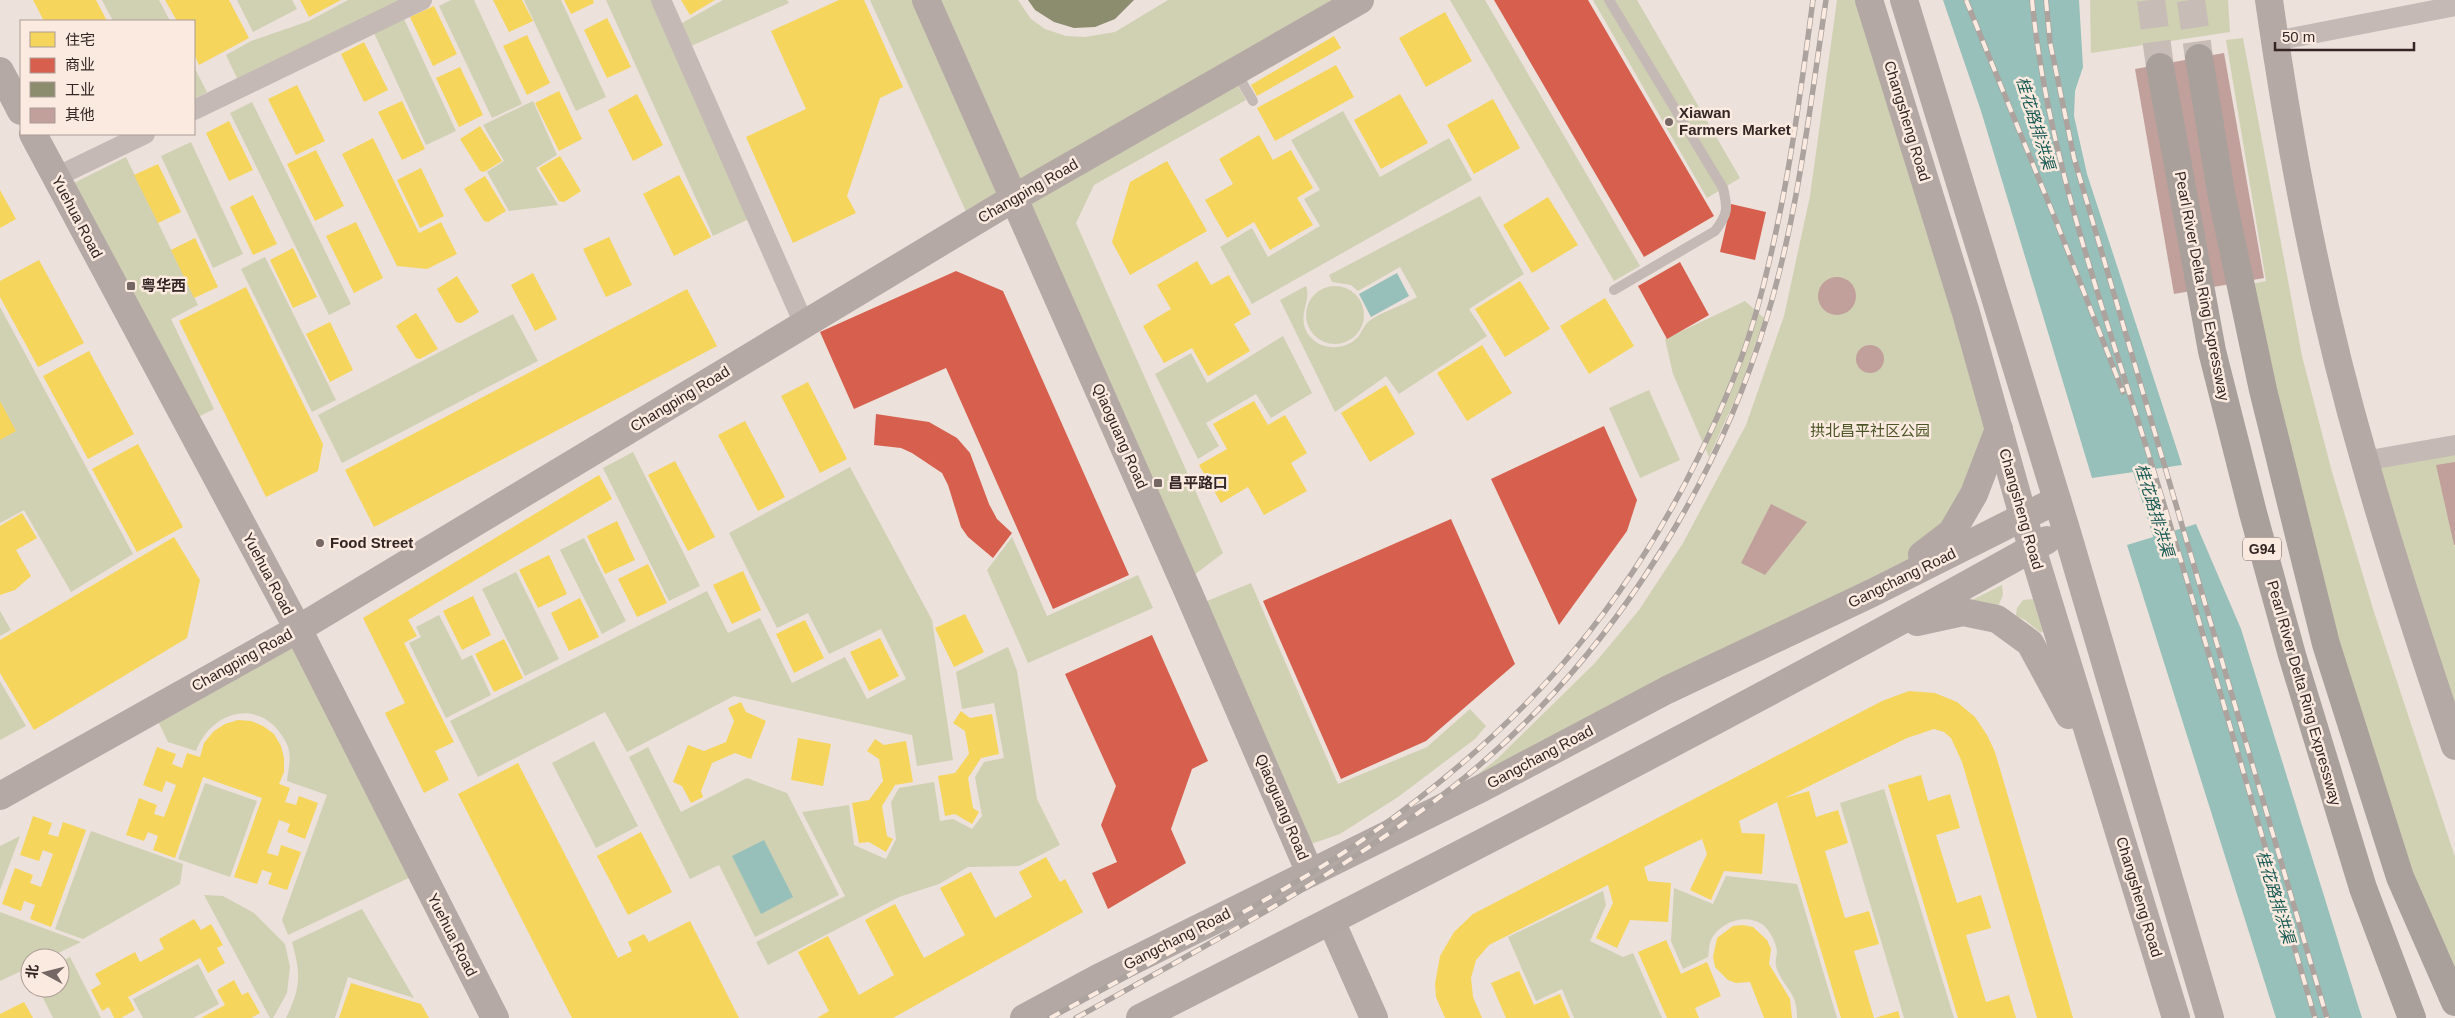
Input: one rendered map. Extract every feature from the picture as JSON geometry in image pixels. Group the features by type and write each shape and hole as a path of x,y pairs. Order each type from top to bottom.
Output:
{"highway":[{"name":"G94","path":"2199,58 2221,192 2263,390 2326,644 2400,877 2455,1002"},
{"name":"Pearl River Delta Ring Expressway","path":"2160,67 2212,351 2255,522 2292,655 2363,888 2412,1018"}],"main road":[{"name":"Changsheng Road","path":"1869,0 1966,313 2023,518 2176,1018"},
{"path":"1904,0 2066,529 2210,1018"},
{"path":"1872,593 1952,532 1974,494 1999,430"},
{"name":"Gangchang Road","path":"1024,1018 1482,788 1667,690 1872,593 2057,500"},
{"path":"1140,1018 1331,921 1888,629 2066,529"},
{"path":"1888,629 1963,612 1997,619 2030,643 2055,686 2107,795"}],"street":[{"path":"195,110 422,0"},
{"path":"661,0 804,324"},
{"name":"Qiaoguang Road","path":"926,0 1310,873"},
{"name":"Changping Road","path":"0,796 298,629 1014,198 1360,0"},
{"path":"2269,0 2310,238 2364,461 2418,638 2455,746"},
{"path":"2275,41 2455,6"},
{"path":"0,71 20,109"},
{"name":"Yuehua Road","path":"34,135 298,629 495,1018"},
{"path":"56,177 143,135"},
{"path":"2364,461 2455,445"},
{"path":"1331,921 1374,1018"}],"lane":[{"path":"1609,0 1724,188 1727,204 1726,217 1716,231 1614,290"},
{"path":"1236,71 1253,102"}],"green space":[{"path":"102,0 159,0 169,20 112,20"},
{"path":"237,0 292,0 297,9 253,32"},
{"path":"348,0 409,0 238,80 226,55 251,41 309,21"},
{"path":"451,0 474,0 522,104 492,118 439,6"},
{"path":"524,0 561,0 606,97 576,111"},
{"path":"606,0 652,0 751,218 713,236"},
{"path":"723,0 787,0 789,3 691,46 682,23"},
{"path":"870,0 920,0 1005,193 968,216"},
{"path":"930,0 1018,0 1031,19 1045,29 1066,36 1085,37 1115,32 1168,0 1348,0 1017,191"},
{"path":"1450,0 1485,0 1640,266 1614,281"},
{"path":"1593,0 1637,0 1740,178 1707,198"},
{"name":"拱北昌平社区公园","path":"1837,0 1867,0 1998,429 1950,531 1872,592 1429,813 1497,759 1595,663 1639,610 1683,543 1746,425 1784,316 1810,196"},
{"path":"2090,0 2228,0 2230,32 2091,53"},
{"path":"404,19 456,131 426,145 374,33"},
{"path":"2243,38 2302,356 2332,472 2374,612 2455,857 2455,990 2330,639 2246,285 2266,281 2226,40"},
{"path":"195,69 207,92 195,98"},
{"path":"1233,77 1246,100 1094,185 1076,223 1223,553 1190,578 1020,199"},
{"path":"533,101 557,155 536,168 558,205 509,211 487,172 504,161 483,125"},
{"path":"252,102 351,304 329,315 230,113"},
{"path":"1343,111 1380,177 1449,138 1472,180 1252,304 1220,247 1252,228 1268,257 1320,226 1304,199 1320,190 1291,140"},
{"path":"191,142 243,254 213,268 161,156"},
{"path":"126,157 198,305 171,319 214,409 194,419 68,186"},
{"path":"1480,196 1524,274 1469,309 1487,336 1399,394 1386,376 1335,412 1280,300 1306,286 1307,297 1303,321 1308,334 1313,340 1319,344 1332,347 1339,347 1353,342 1369,321 1417,297 1400,267 1358,291 1351,285 1332,282 1329,275"},
{"path":"265,257 336,400 312,412 241,269"},
{"path":"1335,286 1346,288 1359,299 1364,315 1362,326 1351,339 1335,344 1324,342 1311,331 1306,315 1308,304 1319,291"},
{"path":"1745,301 1764,318 1741,386 1709,457 1673,374 1665,339"},
{"path":"0,307 133,554 71,592 24,510 0,523"},
{"path":"513,314 538,361 342,463 318,415"},
{"path":"1283,336 1312,393 1271,418 1256,394 1206,423 1219,446 1198,459 1155,374 1191,353 1207,383"},
{"path":"1649,390 1680,460 1640,478 1609,408"},
{"path":"633,452 700,586 669,601 603,468"},
{"path":"2455,452 2455,719 2371,467"},
{"path":"850,467 932,620 953,760 917,766 912,735 734,696 627,752 605,712 478,777 450,721 707,591 728,633 760,618 792,683 845,657 867,699 906,679 881,629 829,654 808,613 777,628 729,533"},
{"path":"1012,537 1047,616 1138,575 1153,608 1028,663 987,570"},
{"path":"584,538 626,621 602,634 560,550"},
{"path":"516,572 559,659 525,676 482,589"},
{"path":"1251,583 1338,784 1427,747 1470,709 1486,726 1475,739 1398,797 1340,834 1305,846 1202,603"},
{"path":"2002,585 2003,595 1997,609 1968,602"},
{"path":"2033,599 2043,631 2041,633 2025,620 2016,616 2017,608 2023,600"},
{"path":"0,611 11,630 0,636"},
{"path":"439,615 462,660 472,655 491,695 446,718 409,643 421,637 416,627"},
{"path":"296,637 415,875 288,935 282,920 327,795 287,781 290,758 288,748 278,730 267,720 256,715 244,713 232,715 210,728 196,751 168,742 155,715"},
{"path":"1008,647 1017,671 1037,799 1060,845 1019,866 968,867 939,884 899,897 768,965 756,942 845,896 802,812 849,805 854,845 886,859 896,839 891,802 899,788 934,782 940,821 953,819 972,829 982,816 975,777 984,762 1004,758 994,703 962,709 956,672"},
{"path":"0,681 26,726 0,740"},
{"path":"594,741 638,826 596,848 552,763"},
{"path":"648,747 681,812 747,778 787,793 839,895 755,937 719,865 690,879 629,757"},
{"path":"205,783 257,801 230,877 178,859"},
{"path":"1884,789 1954,1018 1904,1018 1840,803"},
{"path":"91,831 183,864 180,884 83,939 55,929"},
{"path":"20,836 0,890 0,846"},
{"path":"1726,876 1797,884 1837,1018 1797,1018 1795,1001 1776,966 1777,951 1774,940 1765,926 1755,921 1741,919 1721,928 1711,940 1708,957 1683,969 1671,941 1674,888 1713,904"},
{"path":"1603,891 1606,905 1590,941 1623,957 1633,953 1662,1018 1574,1018 1562,989 1536,1001 1508,937"},
{"path":"204,895 223,896 254,913 285,944 290,967 287,993 273,1018 270,1018"},
{"path":"362,909 414,998 348,977 335,1018 286,1018 295,998 298,981 297,963 292,942"},
{"path":"0,912 81,942 69,948 20,948 20,972 0,981"},
{"path":"70,957 101,1018 53,1018 43,998 70,998"},
{"path":"198,964 219,1004 193,1018 143,1018 133,999"}],"water":[{"path":"1943,0 2079,0 2083,67 2075,91 2074,116 2087,174 2182,465 2092,478 1981,111"},
{"path":"1397,273 1409,296 1371,317 1359,294"},
{"path":"2196,524 2241,629 2362,1018 2276,1018 2127,545"},
{"path":"764,840 793,897 761,914 732,856"}],"building: 住宅":[{"path":"33,0 96,0 106,20 43,20"},
{"path":"165,0 229,0 249,38 199,65 195,56 195,20 176,20"},
{"path":"300,0 341,0 309,17"},
{"path":"493,0 522,0 533,21 509,32"},
{"path":"564,0 593,0 594,3 571,14"},
{"path":"681,0 715,0 690,15"},
{"path":"839,0 864,0 903,87 880,98 847,196 856,213 793,243 746,137 806,109 771,31"},
{"path":"434,6 457,54 433,66 410,17"},
{"path":"1445,12 1472,61 1426,87 1399,38"},
{"path":"607,18 631,67 607,78 584,30"},
{"path":"527,35 550,83 527,95 503,46"},
{"path":"1334,36 1341,48 1257,96 1251,85"},
{"path":"364,42 388,90 364,102 341,54"},
{"path":"1336,65 1354,97 1275,141 1257,108"},
{"path":"460,67 483,115 459,127 436,78"},
{"path":"297,85 325,141 296,155 268,99"},
{"path":"559,91 582,139 559,151 535,103"},
{"path":"637,94 663,145 633,161 608,110"},
{"path":"1400,94 1428,143 1381,169 1354,120"},
{"path":"1493,99 1520,148 1474,174 1447,125"},
{"path":"402,101 425,149 402,160 378,112"},
{"path":"229,121 253,170 229,181 206,133"},
{"path":"480,126 502,161 484,172 480,171 460,139"},
{"path":"1259,135 1273,160 1291,150 1313,188 1297,198 1313,225 1270,250 1254,222 1227,238 1205,200 1233,184 1219,159"},
{"path":"373,138 419,233 441,222 457,254 427,269 397,266 342,154"},
{"path":"316,150 344,206 315,221 287,164"},
{"path":"560,156 581,191 564,202 559,201 539,168"},
{"path":"1167,161 1207,231 1130,275 1112,242 1130,182"},
{"path":"158,164 181,212 158,223 134,175"},
{"path":"421,168 444,216 420,228 397,180"},
{"path":"679,175 711,237 674,256 643,194"},
{"path":"485,176 506,211 488,222 484,221 464,189"},
{"path":"0,190 16,219 0,228"},
{"path":"253,195 277,244 253,255 230,207"},
{"path":"1548,197 1578,245 1532,273 1503,225"},
{"path":"356,222 383,278 354,293 326,236"},
{"path":"609,237 632,285 606,297 583,249"},
{"path":"195,238 218,287 194,298 171,250"},
{"path":"293,248 317,297 293,308 270,260"},
{"path":"39,260 84,343 38,367 0,297 0,281"},
{"path":"1197,261 1211,285 1229,275 1251,314 1234,324 1250,351 1208,376 1192,348 1164,363 1143,326 1171,309 1157,285"},
{"path":"533,273 557,319 535,331 511,285"},
{"path":"457,276 479,312 461,323 456,322 437,289"},
{"path":"1520,281 1550,329 1505,357 1475,309"},
{"path":"246,287 323,444 318,471 266,497 179,321"},
{"path":"687,289 717,346 374,527 345,470"},
{"path":"1605,298 1634,346 1589,374 1560,326"},
{"path":"416,313 438,349 420,359 416,358 396,326"},
{"path":"330,322 353,370 330,382 306,334"},
{"path":"1482,345 1512,393 1467,421 1437,373"},
{"path":"89,351 134,434 88,459 43,376"},
{"path":"808,382 847,459 820,473 781,396"},
{"path":"1386,385 1415,434 1370,462 1341,413"},
{"path":"0,401 16,431 0,440"},
{"path":"1254,401 1268,425 1285,415 1307,453 1291,463 1307,491 1264,515 1248,487 1221,503 1199,465 1227,449 1213,424"},
{"path":"745,421 785,497 758,511 718,435"},
{"path":"1603,437 1622,476 1623,494 1569,584 1547,571 1534,542 1567,486 1554,459"},
{"path":"138,444 183,527 137,552 92,469"},
{"path":"675,461 715,537 688,551 648,475"},
{"path":"599,475 612,499 408,620 417,636 404,643 454,742 435,751 449,780 424,793 385,713 405,703 363,618"},
{"path":"22,513 37,538 16,550 31,576 15,590 0,595 0,526"},
{"path":"617,521 635,560 605,574 587,536"},
{"path":"1446,529 1477,610 1454,620 1443,585 1356,624 1339,586"},
{"path":"174,537 200,580 187,638 34,730 0,673 0,640"},
{"path":"549,555 567,594 538,608 519,570"},
{"path":"648,564 667,603 637,617 618,579"},
{"path":"743,571 761,610 732,624 713,585"},
{"path":"1325,593 1375,702 1333,721 1283,613"},
{"path":"473,596 491,635 462,650 443,611"},
{"path":"580,598 599,637 569,651 551,613"},
{"path":"965,614 984,652 954,667 935,628"},
{"path":"805,620 824,658 794,673 776,634"},
{"path":"880,638 899,676 869,691 850,652"},
{"path":"504,639 523,678 494,692 475,654"},
{"path":"1909,691 1935,693 1957,702 1975,717 1987,735 1995,752 2073,1018 2037,1018 1962,762 1951,738 1944,732 1934,729 1907,738 1785,798 1809,791 1816,817 1838,810 1848,843 1825,851 1845,918 1869,911 1879,944 1854,951 1874,1018 1841,1018 1777,802 1739,821 1742,833 1765,834 1762,874 1724,871 1711,900 1690,890 1707,854 1702,839 1644,867 1648,881 1671,883 1668,922 1630,920 1617,948 1596,938 1613,903 1608,885 1489,945 1476,960 1471,978 1473,997 1482,1018 1445,1018 1436,997 1435,984 1440,956 1454,932 1473,914 1882,701"},
{"path":"741,702 746,712 766,721 751,759 735,753 712,763 701,791 703,797 691,803 682,786 673,782 688,745 704,751 726,742 734,721 728,708"},
{"path":"961,711 970,718 992,714 999,754 981,758 968,778 973,808 979,812 972,824 955,814 945,816 938,776 955,773 969,754 965,731 953,723"},
{"path":"238,720 251,721 263,726 274,734 281,746 284,758 284,772 279,784 290,788 285,802 296,805 299,796 318,803 305,839 287,832 290,824 279,820 267,853 278,856 281,845 301,852 287,890 268,884 272,873 262,870 257,884 234,877 262,798 203,777 175,858 153,850 158,836 148,832 144,841 126,835 139,798 157,805 154,814 164,817 176,785 166,781 162,792 143,785 157,747 176,754 172,764 182,768 187,753 200,757 204,743 214,731 225,724"},
{"path":"798,738 831,744 823,786 791,780"},
{"path":"875,739 884,745 906,741 913,782 895,785 882,806 887,836 893,839 886,852 869,842 859,843 852,803 869,800 883,781 879,759 867,751"},
{"path":"518,763 618,958 632,951 628,942 644,934 649,942 690,921 739,1018 572,1018 458,794"},
{"path":"1921,775 1928,801 1950,794 1960,828 1936,835 1957,903 1981,895 1991,928 1966,935 1986,1002 2009,995 2016,1018 1958,1018 1888,785"},
{"path":"33,816 52,823 48,834 58,837 63,822 86,830 51,927 30,919 35,905 24,901 21,911 2,904 15,868 33,875 30,883 41,887 53,854 43,850 39,861 20,855"},
{"path":"641,832 672,892 628,915 597,856"},
{"path":"1046,857 1060,882 1065,879 1083,912 893,1018 817,1018 829,1011 798,952 828,936 859,995 894,975 865,920 895,904 924,958 965,935 940,888 971,872 995,918 1032,897 1019,872"},
{"path":"194,919 201,930 211,924 223,945 217,948 225,963 208,973 200,958 128,997 135,1010 121,1018 114,1018 109,1007 102,1011 91,990 101,984 95,974 135,952 140,962 164,949 159,939"},
{"path":"1733,926 1753,927 1767,940 1771,949 1769,964 1790,999 1792,1018 1764,1018 1750,982 1736,983 1728,980 1715,967 1713,957 1717,938"},
{"path":"1666,940 1681,974 1707,962 1721,996 1695,1008 1699,1018 1667,1018 1638,952"},
{"path":"1519,971 1534,1005 1560,994 1570,1018 1506,1018 1491,983"},
{"path":"234,980 242,995 248,992 260,1013 251,1018 201,1018 225,1005 217,990"},
{"path":"351,983 421,1004 429,1018 339,1018"},
{"path":"24,1002 33,1018 0,1018 0,1014"},
{"path":"1898,1011 1900,1018 1875,1018"}],"building: 商业":[{"path":"1494,0 1588,0 1714,216 1644,257"},
{"path":"1731,204 1766,212 1755,260 1720,252"},
{"path":"1680,262 1709,315 1667,339 1638,286"},
{"path":"956,271 1003,291 1129,575 1053,609 946,368 854,409 820,332"},
{"path":"876,414 929,422 957,438 970,453 989,504 997,519 1012,533 993,558 968,537 961,527 948,485 942,473 901,448 874,445"},
{"path":"1604,426 1637,500 1627,531 1559,625 1491,479"},
{"path":"1451,519 1515,664 1426,741 1341,779 1263,601"},
{"path":"1152,635 1208,761 1192,769 1171,829 1186,863 1108,909 1092,873 1117,862 1101,825 1116,786 1065,674"}],"building: 工业":[{"path":"1028,0 1134,0 1115,19 1095,27 1074,28 1054,22 1035,10"}],"building: 其他":[{"path":"2224,53 2264,278 2174,294 2135,69"},
{"path":"1837,277 1850,283 1856,296 1850,309 1837,315 1824,309 1818,296 1824,283"},
{"path":"1870,345 1880,349 1884,359 1880,369 1870,373 1860,369 1856,359 1860,349"},
{"path":"2455,462 2455,545 2454,545 2436,465"},
{"path":"1771,504 1807,522 1765,575 1741,563"}],"waterway":[{"name":"桂花路排洪渠","path":"2135,446 2170,559"}],"tunnel":[{"path":"2151,0 2160,67"},
{"path":"2191,0 2199,58"}],"railway":[{"path":"1050,1018 1275,894 1368,836 1421,797 1516,714 1558,669 1598,621 1634,570 1667,516 1715,423 1744,350 1766,274 1783,197 1813,0"},
{"path":"1076,1018 1267,911 1360,853 1405,822 1449,790 1503,744 1554,693 1601,637 1644,578 1682,516 1715,451 1744,385 1767,317 1787,239 1802,160 1826,0"},
{"path":"1966,0 2123,392"},
{"path":"2032,0 2050,117 2080,234 2193,601 2315,1018"},
{"path":"2046,0 2050,42 2074,158 2327,1018"}],"place":[{"name":"Xiawan Farmers Market","path":"1669,122"},
{"name":"粤华西","path":"131,286"},
{"name":"昌平路口","path":"1158,483"},
{"name":"Food Street","path":"320,543"}]}
